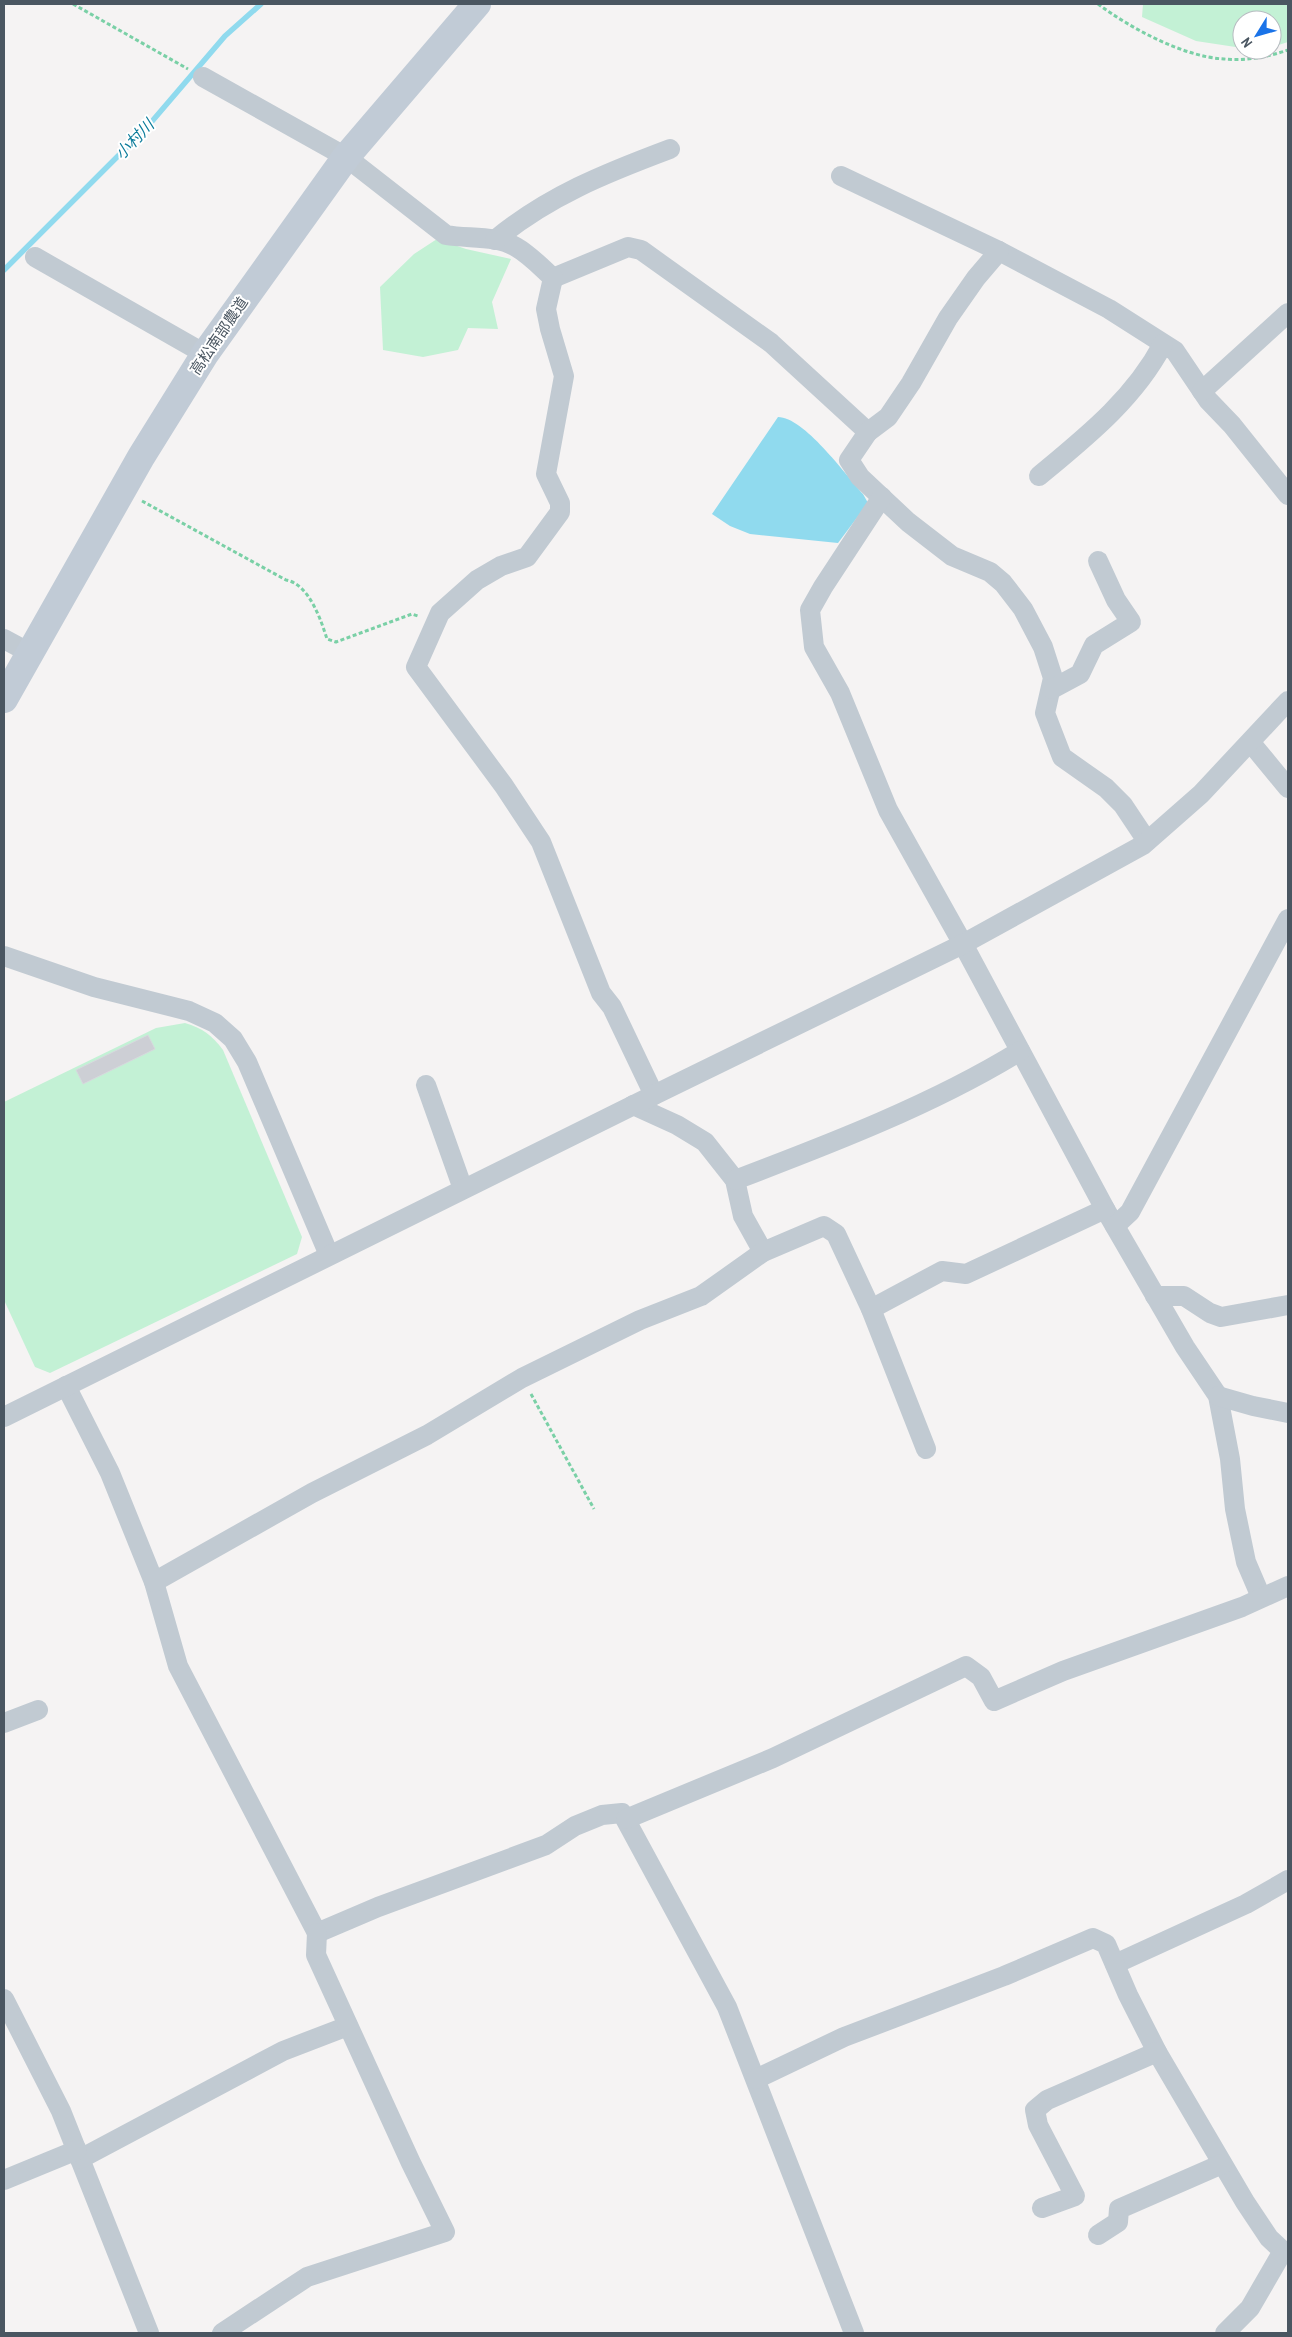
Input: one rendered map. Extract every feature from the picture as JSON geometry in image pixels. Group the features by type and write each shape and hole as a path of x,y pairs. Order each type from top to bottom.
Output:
{"street":[{"name":"高松南部農道","path":"4,698 122,490 205,354 346,157 477,4"},
{"path":"197,74 346,157 446,235 466,239 495,240 516,247 553,278"},
{"path":"495,240 523,217 576,186 670,149"},
{"path":"841,176 999,251 1109,309 1174,351 1202,391 1288,494"},
{"path":"553,278 628,247 641,250 771,343 868,432"},
{"path":"999,251 976,278 948,318 912,384 888,417 868,432 849,460 860,476 908,522 952,556 990,572 1002,583 1023,609 1043,647 1053,678 1045,713 1062,757 1106,788 1123,805 1147,841"},
{"path":"35,258 205,354"},
{"path":"553,278 546,309 564,376 546,474 560,503 560,512 527,557 500,566 477,580 440,613 416,667 504,786 540,842 601,993 612,1006 654,1094"},
{"path":"1202,391 1288,313"},
{"path":"1039,476 1092,432 1124,400 1150,369 1163,344"},
{"path":"882,498 823,587 810,610 814,647 840,693 888,810 963,944 1105,1209 1155,1296 1218,1396 1246,1562 1262,1597"},
{"path":"1052,689 1080,674 1094,645 1131,622 1116,600 1098,561"},
{"path":"4,639 30,653"},
{"path":"4,1417 654,1094 963,944 1147,841 1201,794 1251,743 1288,701"},
{"path":"1251,743 1288,788"},
{"path":"1115,1226 1130,1212 1288,920"},
{"path":"4,956 94,987 189,1011 215,1023 233,1039 247,1062 329,1255"},
{"path":"735,1180 809,1152 959,1085 1020,1051"},
{"path":"426,1085 463,1189"},
{"path":"633,1105 677,1124 705,1142 735,1180 743,1216 763,1252"},
{"path":"871,1309 942,1271 966,1274 1105,1209"},
{"path":"154,1582 312,1494 427,1435 522,1378 640,1320 701,1296 763,1252 824,1226 836,1234 871,1309 926,1449"},
{"path":"1155,1296 1184,1296 1210,1313 1221,1317 1288,1305"},
{"path":"66,1386 110,1473 154,1582 178,1666 317,1933 316,1956 411,2163 445,2232 307,2277 222,2333"},
{"path":"1218,1396 1288,1413"},
{"path":"626,1819 773,1758 966,1666 981,1678 994,1701 1072,1668 1242,1607 1288,1586"},
{"path":"4,1724 38,1710"},
{"path":"317,1933 378,1907 546,1845 575,1826 602,1815 622,1813 727,2007 854,2333"},
{"path":"1115,1964 1246,1904 1288,1880"},
{"path":"756,2079 844,2037 1004,1976 1093,1938 1106,1944 1128,1995 1157,2052 1222,2164 1269,2238 1283,2251 1250,2308 1226,2333"},
{"path":"4,1999 61,2111 149,2333"},
{"path":"4,2180 78,2154 283,2051 348,2026"},
{"path":"1042,2208 1075,2196 1038,2125 1035,2110 1047,2100 1157,2052"},
{"path":"1098,2235 1118,2222 1119,2210 1222,2164"}],"path":[{"path":"73,4 197,74"},
{"path":"1098,4 1157,38 1194,54 1224,59 1267,57 1288,50"},
{"path":"122,490 286,580 293,581 304,592 321,620 327,639 336,642 412,614 436,622"},
{"path":"522,1378 594,1509"}],"green space":[{"path":"1143,4 1288,4 1288,42 1282,44 1282,10 1232,10 1232,46 1196,41 1142,17"},
{"path":"437,239 466,249 511,259 492,302 498,329 468,328 458,350 423,357 383,350 380,287 414,254"},
{"path":"185,1023 197,1027 206,1033 223,1050 302,1237 297,1254 50,1373 35,1367 4,1300 4,1102 156,1028"}],"water":[{"path":"778,417 788,419 812,436 863,494 868,503 838,543 750,534 730,526 712,514"}],"building":[{"path":"148,1035 155,1049 83,1084 76,1070"}],"waterway":[{"name":"小村川","path":"4,270 148,126 225,36 261,4"}]}
